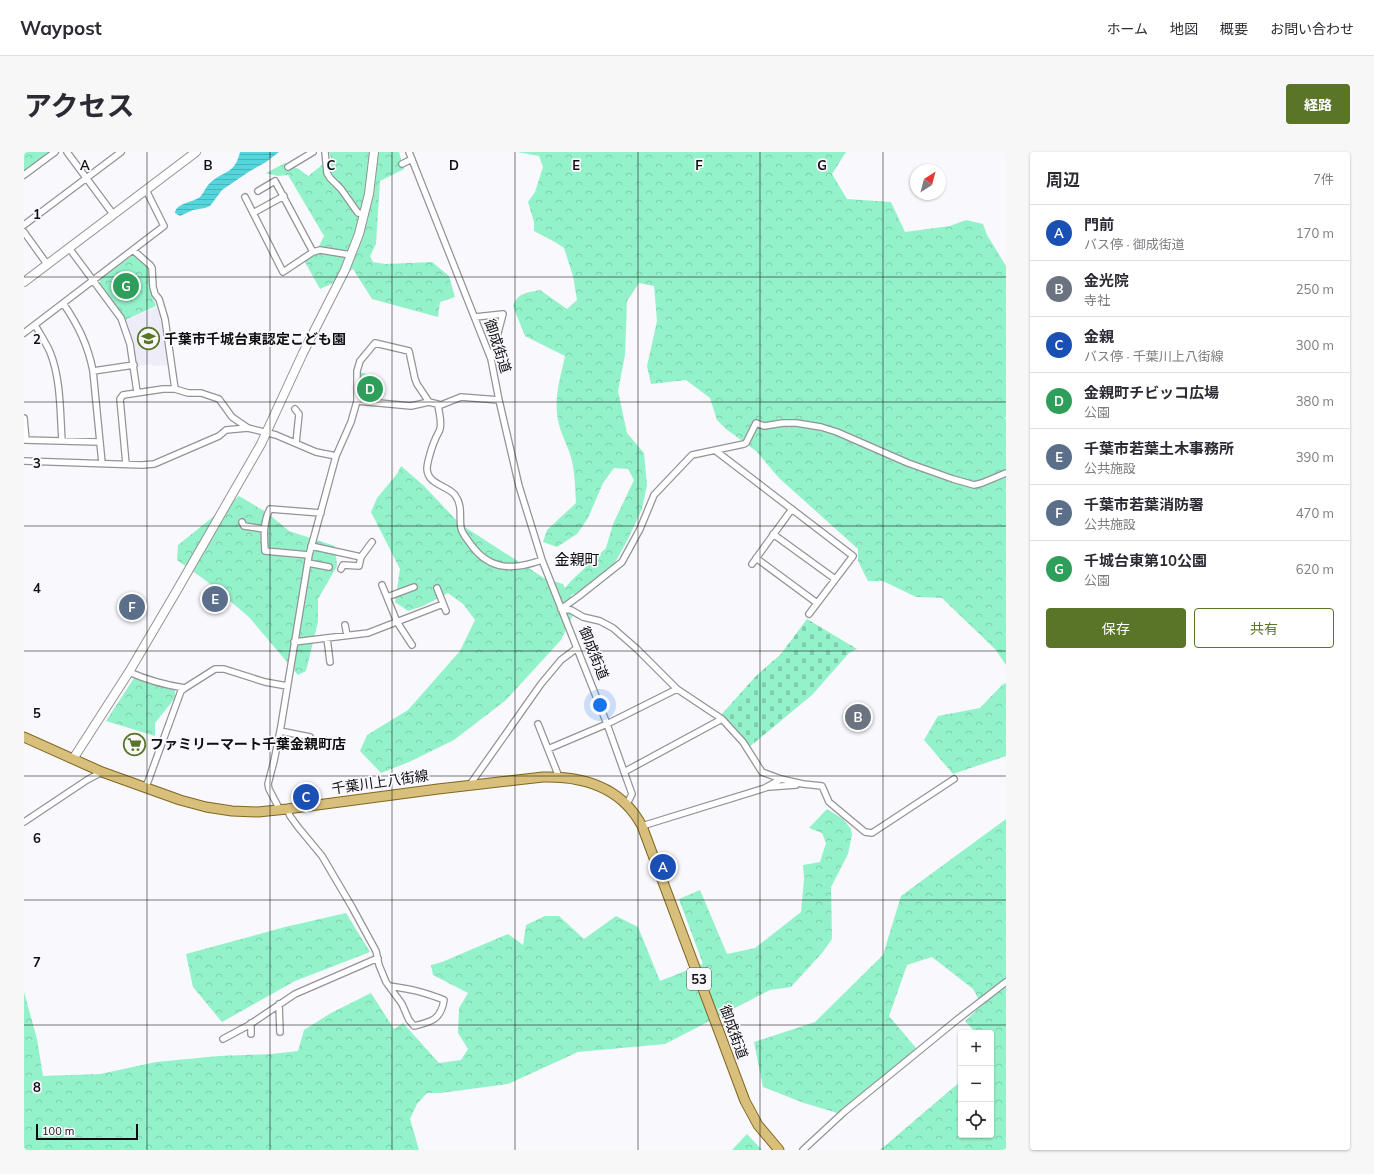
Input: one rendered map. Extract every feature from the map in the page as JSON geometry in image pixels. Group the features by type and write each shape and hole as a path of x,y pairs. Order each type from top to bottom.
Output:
{"main road":[{"name":"千葉川上八街線","path":"24,737 102,772 193,804 218,810 244,812 284,809 543,777 560,777 583,781 607,790 627,804"},
{"name":"御成街道","path":"627,804 638,818 642,826 745,1101 758,1125 779,1150"}],"street":[{"path":"24,175 55,152"},
{"path":"67,152 113,214"},
{"path":"24,225 120,152"},
{"path":"24,282 196,152"},
{"path":"288,167 313,152"},
{"path":"325,152 327,172 330,178 342,189 358,213 365,214"},
{"path":"73,759 176,592 261,444 351,254 365,214 374,152"},
{"name":"御成街道","path":"409,152 491,359 519,486 542,560 607,724 632,794 627,804"},
{"path":"402,164 412,159"},
{"path":"258,190 275,181 313,252"},
{"path":"24,333 164,226 146,190"},
{"path":"253,213 284,196"},
{"path":"245,197 283,272 313,252 320,250 351,254"},
{"path":"24,232 47,264"},
{"path":"69,248 121,318 130,344 137,392"},
{"path":"133,250 152,268 153,287 155,294 159,299 165,318 175,389"},
{"path":"63,304 75,321 90,355 93,370 102,463"},
{"path":"475,317 503,314 491,359"},
{"path":"35,326 50,351 54,365 58,390 62,441"},
{"path":"390,986 429,993 444,1000 442,1009 438,1016 432,1021 414,1026 402,1004 390,986 383,974 376,951 330,868 269,789 268,784 280,731 309,555 336,456 352,422 357,401 357,371 360,361 375,343 409,351 415,379 429,402"},
{"path":"93,370 134,365"},
{"path":"126,464 120,398 123,395 137,392 175,389 188,393 201,393 219,400 232,417 248,428 276,435 316,452 336,456"},
{"path":"357,401 411,406 429,402 438,405 461,397 499,400"},
{"path":"438,405 441,419 440,430 434,440 427,469 429,477 433,481 450,491 455,496 460,506 461,528 464,536 482,558 492,564 502,567 532,564 542,560"},
{"path":"294,409 299,414 296,443"},
{"path":"24,418 25,440 99,442"},
{"path":"561,609 610,573 622,562 640,529 654,495 692,455 716,451 746,443 756,423 764,426 783,423 796,423 821,427 837,432 908,463 953,479 974,484 982,483 1006,473"},
{"path":"24,461 154,464 219,436 226,430 248,428"},
{"path":"716,451 852,556 809,614"},
{"path":"309,555 265,551 264,529 268,513 270,509 321,513"},
{"path":"752,564 792,509"},
{"path":"242,522 244,526 264,529"},
{"path":"774,534 836,579"},
{"path":"341,569 343,565 359,566 362,557 372,542"},
{"path":"311,546 362,557"},
{"path":"756,558 817,603"},
{"path":"308,563 329,567"},
{"path":"382,585 397,622 412,645"},
{"path":"387,597 414,587"},
{"path":"438,588 446,611"},
{"path":"294,642 368,633 443,604"},
{"path":"561,609 571,610 583,617 600,621 613,628 637,649 677,689 722,719 743,742 762,772 781,779 803,784 822,786 829,802 865,832 872,833 954,779"},
{"path":"345,624 347,635"},
{"path":"327,638 330,662"},
{"path":"469,786 541,684 561,660 577,648"},
{"path":"146,787 181,691 185,688 215,669 224,669 265,682 287,686"},
{"path":"128,672 167,685 185,688"},
{"path":"548,749 607,724 677,689"},
{"path":"624,772 722,719"},
{"path":"538,724 560,777"},
{"path":"280,731 310,737"},
{"path":"24,822 87,780 102,772"},
{"path":"765,788 781,779"},
{"path":"642,826 765,788 803,784"},
{"path":"223,1039 251,1023 279,1004 308,988 378,958"},
{"path":"803,1150 844,1112 1006,982"},
{"path":"279,1004 280,1032"},
{"path":"251,1023 251,1034"}],"shaded area":[{"name":"千葉市千城台東認定こども園","path":"157,307 171,365 153,366 152,364 137,366 124,321"}],"green space":[{"path":"24,152 50,152 24,171"},
{"path":"329,152 399,152 404,169 380,181 376,244 370,256 373,262 385,264 432,262 449,276 455,297 440,302 438,317 372,299 353,269 331,284 320,289 301,255 319,246 324,236 288,175 278,176 266,173 285,163 299,169 308,176 331,158"},
{"path":"517,152 846,152 832,174 847,199 891,202 905,232 950,226 966,220 983,224 987,235 1006,266 1006,665 996,650 942,598 916,597 883,581 868,581 858,561 858,549 779,478 756,451 726,429 717,420 710,398 686,380 651,384 647,366 657,321 654,286 639,283 627,301 625,355 618,391 627,433 644,453 647,485 642,509 613,566 575,594 571,595 574,613 561,640 506,700 454,740 409,762 381,773 360,751 367,735 408,710 460,651 475,620 463,604 448,593 423,606 408,611 395,602 400,569 371,512 377,498 397,474 401,466 423,485 460,524 544,578 563,584 565,588 606,548 613,524 634,480 628,469 614,468 603,483 588,518 577,534 557,547 543,542 547,530 576,503 572,463 560,428 557,413 560,377 565,356 525,336 513,306 515,301 520,296 540,290 567,309 577,300 573,276 564,248 534,231 534,222 528,202 535,192 543,167 539,156"},
{"path":"133,255 148,267 150,290 156,306 123,321 100,283 100,279"},
{"path":"360,372 382,380 381,401 358,399"},
{"path":"239,496 266,512 289,531 335,546 337,566 318,599 318,622 306,671 298,675 249,617 205,580 177,560 178,545"},
{"path":"807,619 857,649 849,653 812,695 748,748 721,715 756,676 781,654"},
{"path":"134,678 175,689 175,698 155,723 155,736 106,721"},
{"path":"1006,683 1006,756 953,774 924,740 938,716 980,708 1002,685"},
{"path":"827,809 843,819 851,829 852,835 848,854 831,887 832,939 822,953 791,987 770,990 665,1044 578,1052 508,1084 440,1093 427,1093 417,1104 410,1119 419,1150 24,1150 24,992 37,1039 43,1076 100,1074 156,1062 298,1051 304,1030 331,1013 371,993 394,1029 403,1023 439,1063 461,1060 468,1049 458,1033 459,1008 468,993 433,975 431,965 442,962 508,934 523,945 526,925 545,916 559,916 584,939 616,916 638,927 660,981 703,964 679,899 700,890 727,954 755,948 801,912 804,879 803,865 820,862 826,843 822,833 809,828"},
{"path":"1006,819 1006,1150 880,1150 958,1084 958,1138 994,1138 994,1030 973,1030 965,1021 982,1005 973,989 932,957 907,965 889,1016 916,1048 844,1115 804,1103 763,1087 754,1042 815,1022 883,955 901,896"},
{"path":"346,913 370,952 295,981 222,1022 193,987 186,954 285,927"},
{"path":"747,1134 762,1150 732,1150"}],"water":[{"path":"240,152 279,152 222,190 210,206 193,210 180,216 175,213 178,207 200,197 211,182 229,171 238,159"}],"place":[{"name":"千城台東第10公園","path":"126,286"},
{"name":"千葉市千城台東認定こども園","path":"148,339"},
{"name":"金親町チビッコ広場","path":"370,389"},
{"name":"千葉市若葉土木事務所","path":"215,599"},
{"name":"千葉市若葉消防署","path":"132,607"},
{"name":"金光院","path":"858,717"},
{"name":"ファミリーマート千葉金親町店","path":"135,744"},
{"name":"金親","path":"306,797"},
{"name":"門前","path":"663,867"}],"district":[{"name":"金親町","path":"577,559"}]}
